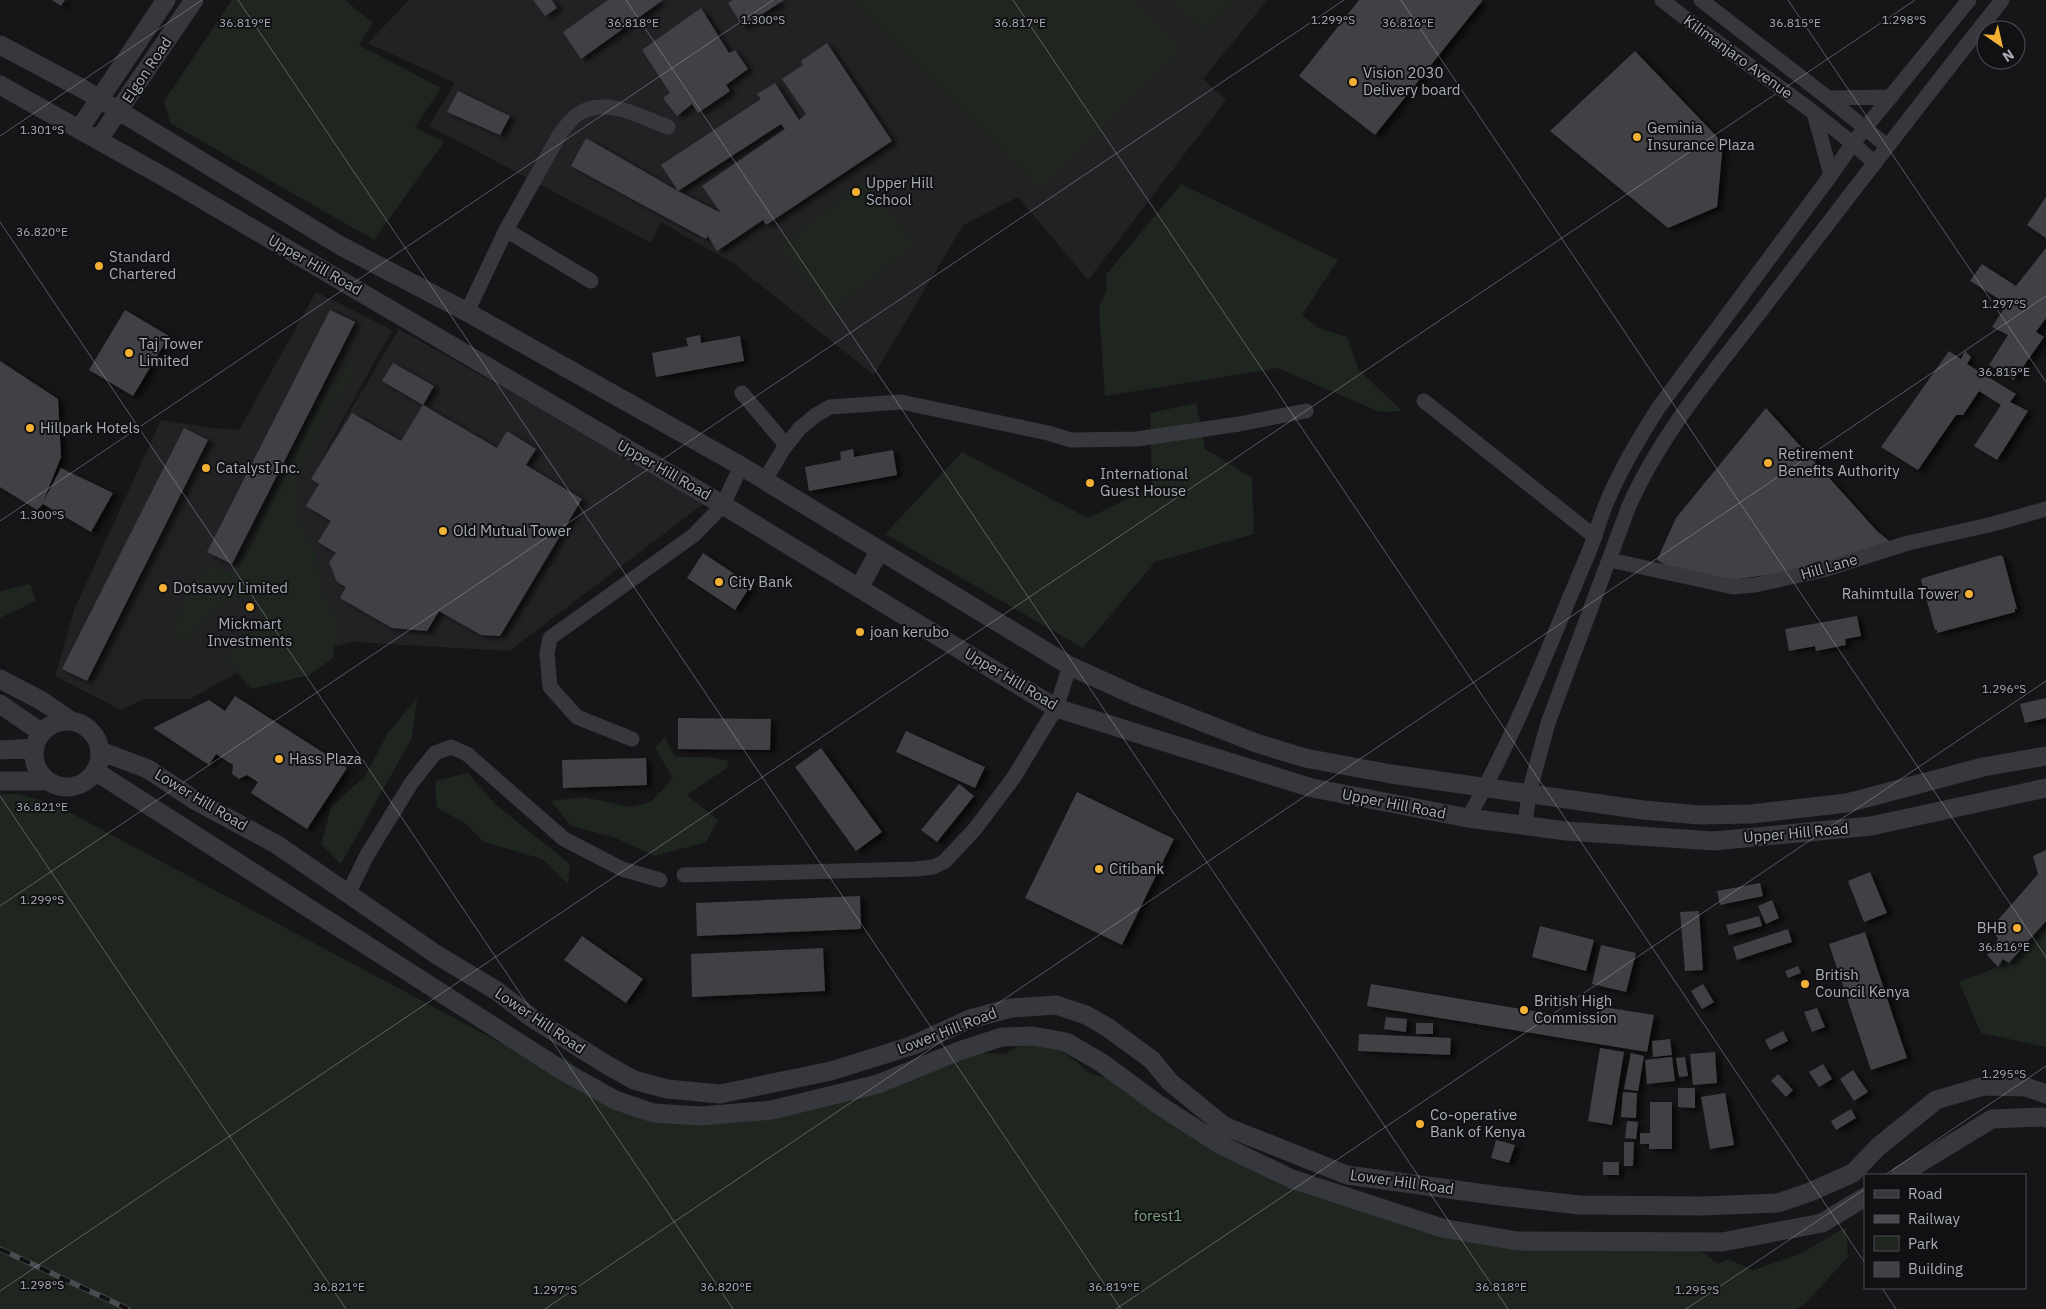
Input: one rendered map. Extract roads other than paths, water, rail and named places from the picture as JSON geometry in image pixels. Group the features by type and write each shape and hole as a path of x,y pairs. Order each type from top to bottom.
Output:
{"street":[{"name":"Elgon Road","path":"80,128 101,100 166,0"},
{"name":"Elgon Road","path":"99,139 194,0"},
{"name":"Kilimanjaro Avenue","path":"1662,0 1705,35 1814,113 1853,143 1875,163"},
{"name":"Kilimanjaro Avenue","path":"1701,0 1887,146"},
{"path":"1468,818 1486,787 1535,680 1622,470 1650,421 1853,143 1969,0"},
{"path":"1525,825 1528,793 1548,723 1641,479 1674,426 1887,146 2002,0"},
{"name":"Upper Hill Road","path":"0,45 83,88 119,112 341,246 467,312 742,466 1070,666 1136,696 1256,743 1305,758 1391,774 1643,810 1700,815 1751,814 1847,803 1983,767 2046,756"},
{"name":"Upper Hill Road","path":"0,85 99,139 723,505 1056,708 1312,788 1468,818 1566,831 1714,841 1871,826 2046,788"},
{"path":"1828,98 1891,97"},
{"path":"467,312 506,230 560,134 579,113 607,106 668,127"},
{"path":"1814,113 1831,175"},
{"path":"506,230 592,281"},
{"path":"742,393 786,446"},
{"path":"1424,401 1595,537"},
{"path":"765,480 786,446 800,428 830,407 901,402 1040,431 1070,440 1137,438 1239,424 1306,411"},
{"path":"632,739 578,717 550,687 547,653 550,638 694,535 723,505 742,466"},
{"name":"Hill Lane","path":"1610,560 1733,587 1754,585 1823,570 1908,543 1993,524 2046,509"},
{"path":"859,588 880,550"},
{"path":"684,874 933,868 944,862 974,829 1014,777 1056,708 1070,666"},
{"path":"0,679 42,701 71,721 82,724 91,731 97,740 100,751 95,771 88,780 73,786 57,785 48,781 0,781"},
{"path":"0,704 38,740"},
{"path":"0,750 38,740 55,724 71,721"},
{"path":"38,740 36,766 48,781"},
{"path":"348,894 367,856 412,782 435,753 451,747 467,754 564,839 622,869 660,880"},
{"name":"Lower Hill Road","path":"100,751 148,769 196,801 276,844 437,955 497,991 532,1018 607,1065 634,1080 667,1089 720,1094 831,1072 911,1046 970,1019 1012,1008 1056,1005 1086,1015 1107,1027 1152,1060 1170,1082 1224,1126 1347,1175 1580,1205 1702,1206 1778,1203 1810,1192 1852,1173 1878,1147 1936,1100 1984,1086 2026,1087 2046,1094"},
{"name":"Lower Hill Road","path":"95,771 563,1071 615,1100 653,1113 701,1116 772,1110 878,1084 959,1051 1002,1037 1033,1036 1066,1042 1102,1063 1159,1105 1221,1145 1292,1180 1442,1228 1517,1241 1722,1242 1822,1223 1864,1198"},
{"path":"1902,1174 1992,1118 2046,1118"}],"railway":[{"path":"0,1249 128,1309"}],"place":[{"name":"Vision 2030 Delivery board","path":"1353,82"},
{"name":"Geminia Insurance Plaza","path":"1637,137"},
{"name":"Upper Hill School","path":"856,192"},
{"name":"Standard Chartered","path":"99,266"},
{"name":"Taj Tower Limited","path":"129,353"},
{"name":"Hillpark Hotels","path":"30,428"},
{"name":"Retirement Benefits Authority","path":"1768,463"},
{"name":"Catalyst Inc.","path":"206,468"},
{"name":"International Guest House","path":"1090,483"},
{"name":"Old Mutual Tower","path":"443,531"},
{"name":"City Bank","path":"719,582"},
{"name":"Dotsavvy Limited","path":"163,588"},
{"name":"Rahimtulla Tower","path":"1969,594"},
{"name":"Mickmart Investments","path":"250,607"},
{"name":"joan kerubo","path":"860,632"},
{"name":"Hass Plaza","path":"279,759"},
{"name":"Citibank","path":"1099,869"},
{"name":"BHB","path":"2017,928"},
{"name":"British Council Kenya","path":"1805,984"},
{"name":"British High Commission","path":"1524,1010"},
{"name":"Co-operative Bank of Kenya","path":"1420,1124"}],"park label":[{"name":"forest1","path":"1158,1216"}]}
